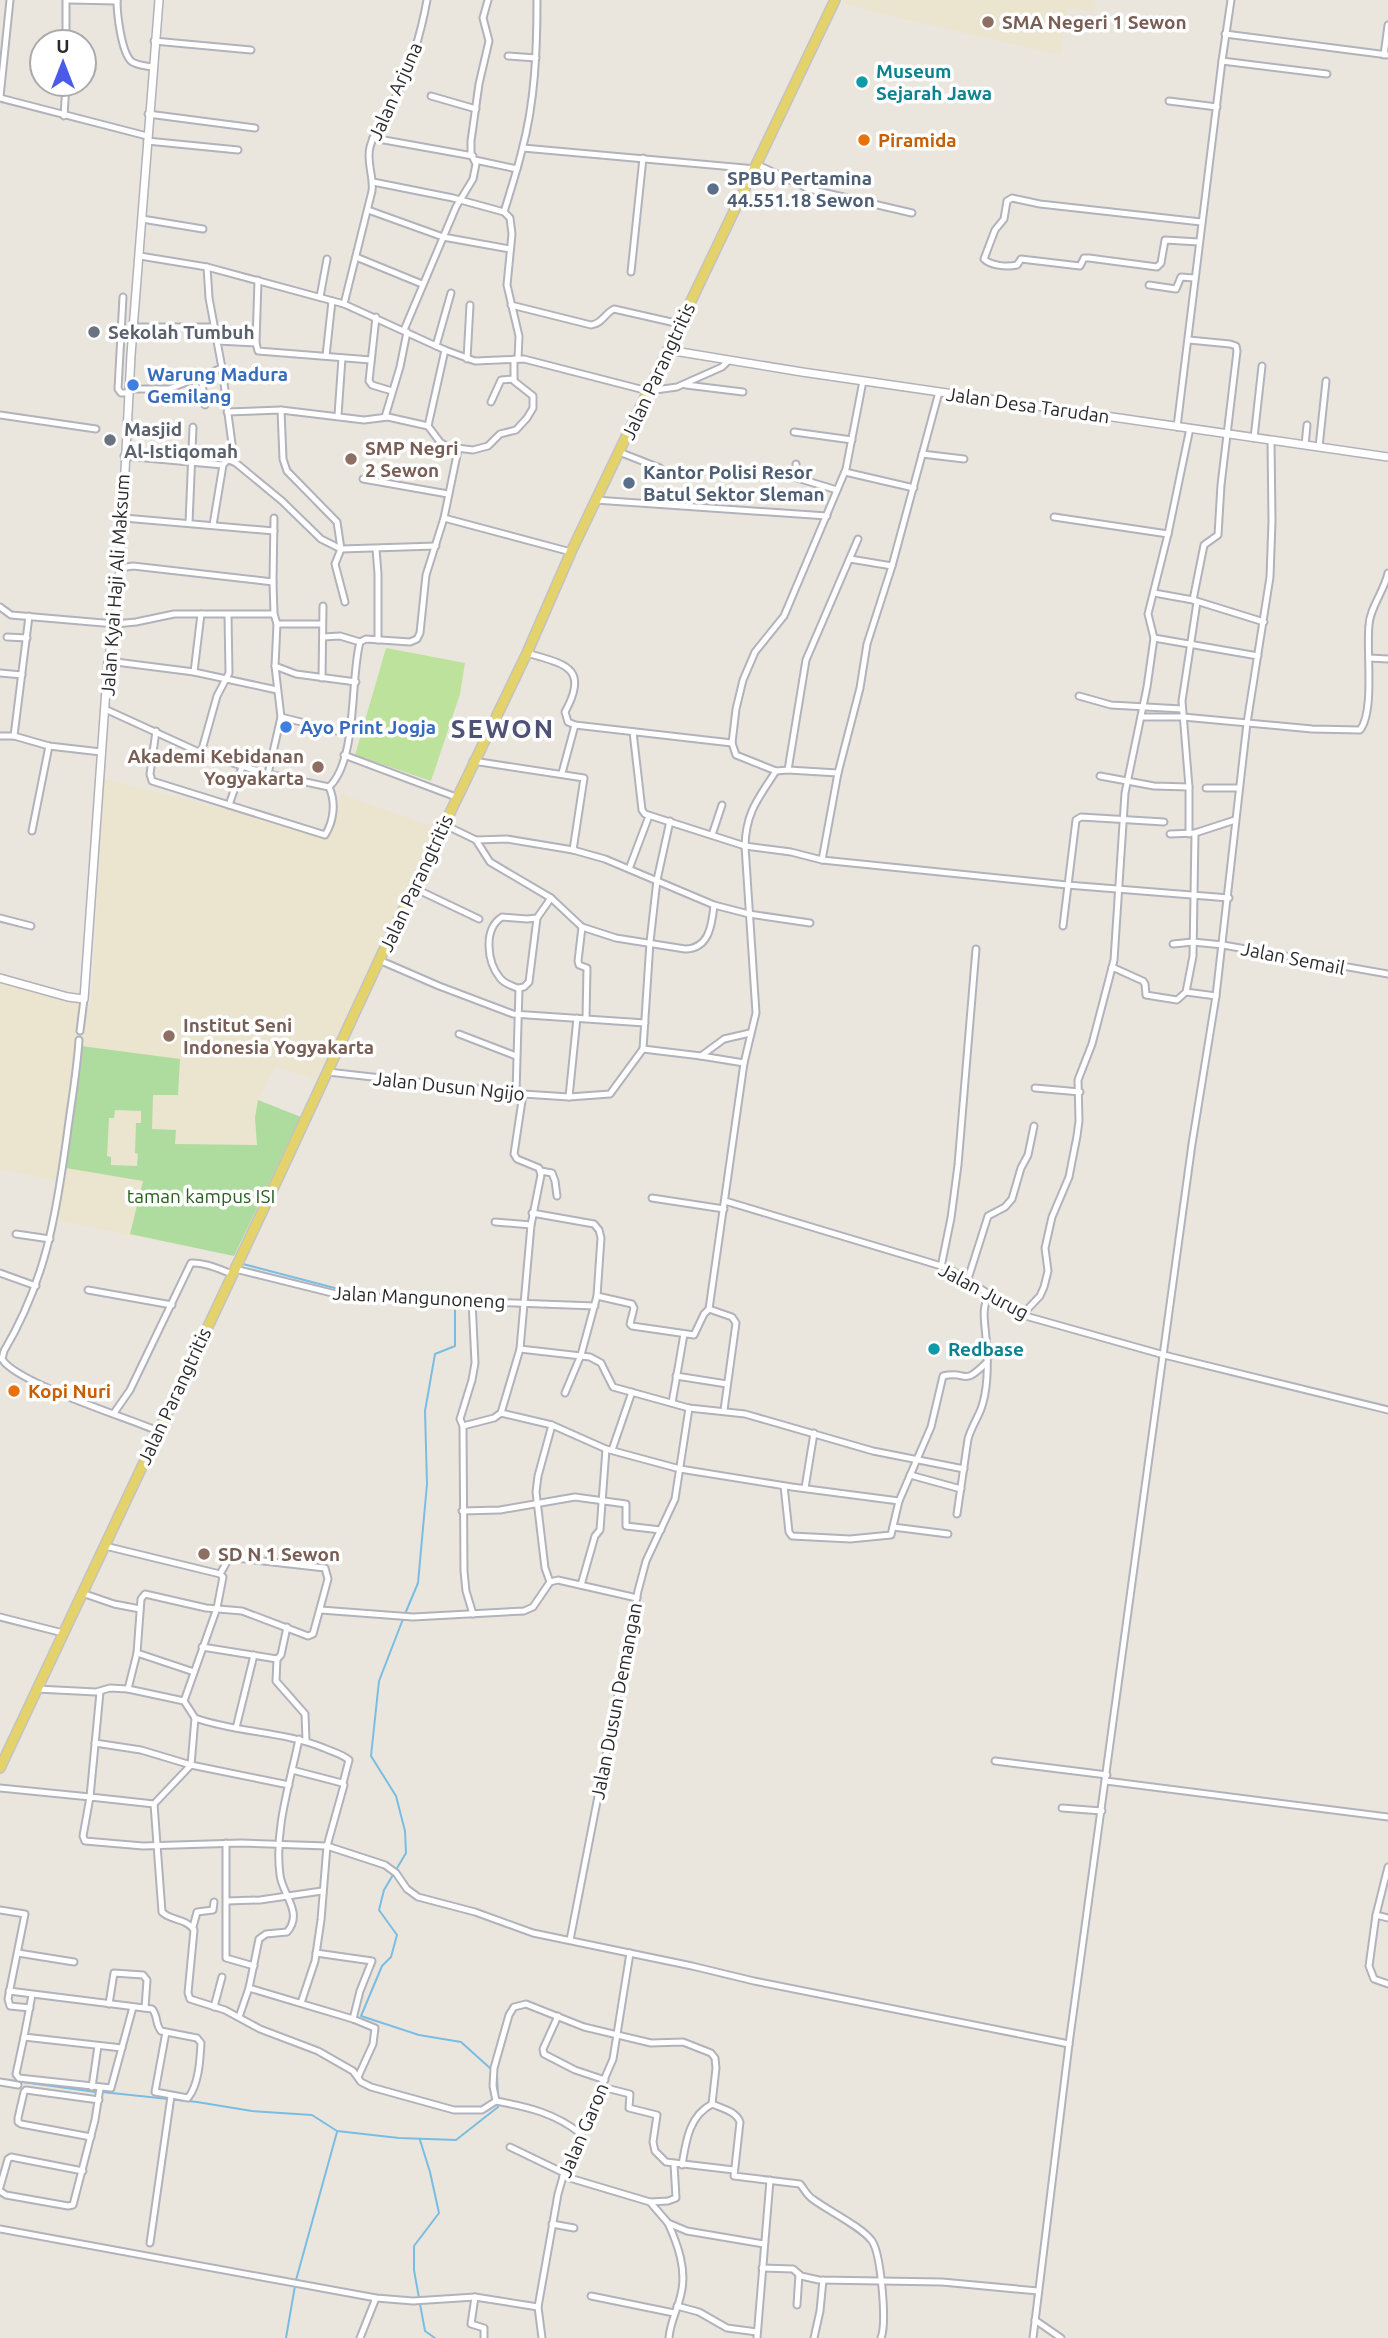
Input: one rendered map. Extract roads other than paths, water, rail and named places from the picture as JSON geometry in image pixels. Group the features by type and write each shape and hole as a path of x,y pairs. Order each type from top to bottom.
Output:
{"main road":[{"name":"Jalan Parangtritis","path":"0,1768 473,761 527,653 595,500 835,0"}],"street":[{"path":"10,0 0,97 147,138 238,150"},
{"path":"67,28 68,0 117,0 119,29 129,58 134,63 152,67"},
{"name":"Jalan Kyai Haji Ali Maksum","path":"84,999 108,661 115,624 124,518 124,456 148,114 159,0"},
{"name":"Jalan Arjuna","path":"344,304 373,183 368,156 373,138 397,94 415,50 427,0"},
{"path":"384,417 405,331 422,284 459,201 471,185 474,158 471,141 489,41 483,18 488,0"},
{"path":"504,212 523,148 536,58 537,0"},
{"path":"1177,427 1231,0"},
{"path":"1226,34 1386,55 1388,25"},
{"path":"154,41 251,50"},
{"path":"508,56 536,58"},
{"path":"1222,61 1327,74"},
{"path":"431,96 476,109"},
{"path":"64,116 65,98"},
{"path":"1169,101 1217,107"},
{"path":"148,114 255,128"},
{"path":"373,138 517,169"},
{"path":"523,148 757,167 809,189 912,213"},
{"path":"631,272 643,158"},
{"path":"373,183 504,212 512,221 507,285 519,336 514,379"},
{"path":"1199,242 1167,239 1163,242 1161,263 1157,267 1089,258 1084,258 1080,266 1021,259 1017,265 1010,266 984,260 995,230 1004,219 1007,201 1012,198 1040,204 1201,222"},
{"path":"368,210 443,237 510,250"},
{"path":"142,219 203,229"},
{"path":"140,256 207,267 344,304 467,359 538,362 648,391 683,384 722,367 729,360"},
{"path":"356,257 422,284"},
{"path":"320,297 327,259"},
{"path":"207,267 209,298 232,444 229,460 223,465 213,525"},
{"path":"1149,285 1175,289 1181,277 1194,278"},
{"path":"258,280 256,343 260,351 371,360"},
{"path":"436,346 451,293"},
{"path":"123,297 118,390 121,393 169,389 222,368"},
{"path":"326,356 332,301"},
{"path":"467,359 470,305"},
{"path":"511,305 591,325 600,323 614,309 680,324"},
{"path":"376,317 370,383 392,391"},
{"path":"133,327 214,327"},
{"path":"1112,967 1143,981 1146,995 1177,1000 1186,992 1194,956 1195,895 1182,709 1204,545 1218,535 1236,347 1189,340"},
{"path":"216,341 256,343"},
{"path":"428,426 445,350"},
{"name":"Jalan Desa Tarudan","path":"668,350 1388,457"},
{"path":"119,355 131,355"},
{"path":"338,415 342,358"},
{"path":"1254,438 1262,366"},
{"path":"201,376 205,405"},
{"path":"227,412 281,410 364,420 384,417 428,426 440,442 458,450 473,450 488,446 500,434 516,430 533,408 533,396 514,379 501,380 491,402"},
{"path":"1319,447 1326,380"},
{"path":"838,774 788,769 776,771 736,755 732,743 743,680 755,652 784,615 845,472 863,381"},
{"path":"683,384 743,392"},
{"path":"822,860 838,774 860,688 867,644 892,566 939,391"},
{"path":"281,410 287,471 334,516 339,528 341,549 335,564 345,602"},
{"path":"0,415 96,429"},
{"path":"1305,445 1307,425"},
{"path":"189,523 193,427"},
{"path":"1023,1315 1045,1287 1048,1271 1045,1248 1052,1217 1071,1170 1079,1121 1078,1080 1092,1044 1112,967 1120,890 1122,819 1154,638 1148,614 1190,428"},
{"path":"794,432 852,440"},
{"path":"1033,2338 1069,2044 1192,1144 1223,945 1238,788 1264,622 1272,553 1271,441"},
{"path":"323,637 340,636 360,642 366,639 410,642 419,637 426,575 444,518 458,450"},
{"path":"619,452 660,468"},
{"path":"922,454 964,459"},
{"path":"124,456 223,465"},
{"path":"229,460 282,501 321,539 341,549 436,546"},
{"path":"796,464 797,478 837,489"},
{"path":"845,472 914,488"},
{"path":"363,479 448,494"},
{"path":"595,500 827,516"},
{"path":"1054,517 1168,534"},
{"path":"124,518 274,531"},
{"path":"268,774 281,718 275,666 277,624 273,582 274,518"},
{"path":"444,518 571,552"},
{"path":"788,769 806,660 858,538"},
{"path":"376,548 377,640"},
{"path":"850,559 892,566"},
{"path":"120,568 133,566 273,582"},
{"path":"1141,717 1183,717 1312,729 1360,730 1367,715 1370,617 1387,586 1388,573"},
{"path":"1154,593 1195,601 1264,622"},
{"path":"322,678 323,606"},
{"path":"0,607 11,615 115,624 164,615 274,614"},
{"path":"194,672 201,614"},
{"path":"201,753 216,696 229,673 228,615"},
{"path":"14,736 29,616"},
{"path":"277,624 322,624"},
{"path":"8,637 27,638"},
{"path":"1154,638 1258,656"},
{"path":"329,787 336,780 349,734 360,642"},
{"path":"527,653 560,663 572,671 573,699 565,715 567,721 575,725 732,743"},
{"path":"1369,658 1388,659"},
{"path":"108,661 194,672 277,690"},
{"path":"275,666 296,674 356,682"},
{"path":"0,673 22,675"},
{"path":"1079,696 1111,705 1182,709"},
{"path":"105,709 201,753 268,774 329,787"},
{"path":"281,718 349,734"},
{"path":"562,774 575,725"},
{"path":"156,731 149,774 152,781 229,806 324,835 330,826 334,804 329,787"},
{"path":"633,732 642,810 649,816 745,846 791,852 822,860 1120,890 1229,898"},
{"path":"0,736 14,736 49,746 101,752"},
{"path":"32,831 49,746"},
{"path":"344,755 457,797"},
{"path":"473,761 584,778 573,850"},
{"path":"229,806 242,767"},
{"path":"597,1296 632,1304 634,1308 631,1325 684,1334 695,1335 709,1309 744,1063 756,1013 745,846 746,825 750,812 776,771"},
{"path":"1100,776 1154,786 1189,787"},
{"path":"1206,788 1238,788"},
{"path":"712,835 722,805"},
{"path":"629,869 649,816"},
{"path":"1063,926 1076,820 1081,817 1164,822"},
{"path":"1170,834 1192,834 1235,820"},
{"path":"670,821 657,880 643,1049 744,1063"},
{"path":"444,825 476,840 507,839 573,850 606,859 714,905 749,914 810,923"},
{"path":"476,840 495,866 551,898 582,927 616,938 690,950 700,946 708,935 714,905"},
{"path":"414,888 479,919"},
{"path":"537,918 504,916 494,923 490,931 489,946 498,975 504,982 518,988 529,982 537,918 551,898"},
{"path":"0,918 31,926"},
{"path":"582,927 578,961 579,965 587,968 586,1018"},
{"name":"Jalan Semail","path":"1173,944 1194,942 1223,945 1388,974"},
{"path":"941,1266 951,1218 959,1156 976,949"},
{"path":"379,960 478,1002 518,1015 645,1023"},
{"path":"0,978 84,999 80,1031"},
{"path":"516,1093 518,988"},
{"path":"1186,992 1216,996"},
{"path":"569,1097 577,1018"},
{"path":"701,1056 724,1039 750,1033"},
{"path":"459,1034 516,1056"},
{"path":"79,1040 50,1239 23,1318 2,1349 3,1360 15,1370 77,1400 158,1431"},
{"name":"Jalan Dusun Ngijo","path":"328,1072 569,1097 610,1094 643,1049"},
{"path":"1035,1088 1080,1092"},
{"path":"523,1094 514,1154 517,1159 541,1171 552,1173 557,1196"},
{"path":"968,1279 988,1216 1005,1207 1012,1199 1021,1168 1028,1155 1034,1126"},
{"path":"463,1426 494,1418 501,1413 520,1349 532,1213 541,1171"},
{"path":"652,1199 724,1209"},
{"name":"Jalan Jurug","path":"725,1201 941,1266 968,1279 1023,1315 1164,1355 1388,1410"},
{"path":"532,1213 594,1224 601,1238 597,1296 581,1354 565,1393"},
{"path":"495,1222 531,1225"},
{"path":"16,1234 50,1239"},
{"name":"Jalan Mangunoneng","path":"172,1305 192,1263 348,1297 594,1306"},
{"path":"0,1273 36,1286"},
{"path":"88,1290 172,1305 130,1390 114,1413"},
{"path":"957,1514 970,1429 981,1409 985,1392 987,1362 984,1310 989,1295"},
{"path":"472,1301 475,1363 460,1419 463,1426 464,1572 467,1598 473,1614"},
{"path":"709,1309 732,1317 736,1323 724,1410"},
{"path":"672,1404 684,1334"},
{"path":"520,1349 581,1354 601,1363 611,1386 672,1404 724,1410 814,1433 852,1446 964,1469"},
{"path":"784,1486 789,1532 792,1536 840,1539 889,1536 899,1501 931,1427 943,1376 968,1378 987,1362"},
{"path":"676,1376 727,1384"},
{"path":"581,1585 600,1530 609,1450 632,1392"},
{"name":"Jalan Dusun Demangan","path":"570,1940 637,1598 646,1561 673,1506 689,1408"},
{"path":"501,1413 552,1425 609,1450 680,1469 899,1501"},
{"path":"550,1582 545,1568 537,1484 552,1425"},
{"path":"805,1488 814,1433"},
{"path":"910,1475 961,1489"},
{"path":"462,1511 500,1510 575,1497 626,1504 625,1523 628,1528 660,1530"},
{"path":"893,1527 948,1534"},
{"path":"104,1546 220,1574"},
{"path":"128,1689 137,1653 141,1599 145,1594 188,1605 242,1611 308,1636 312,1635 328,1579 325,1568 236,1558 228,1560 220,1574"},
{"path":"184,1701 217,1608 223,1581 220,1574"},
{"path":"321,1610 413,1617 528,1610 536,1604 550,1582 558,1580 637,1598"},
{"path":"82,1593 105,1602 140,1609"},
{"path":"0,1617 63,1633"},
{"path":"287,1627 281,1655 277,1659 276,1681 306,1714 306,1740"},
{"path":"202,1647 277,1659"},
{"path":"137,1653 194,1672"},
{"path":"236,1728 254,1655"},
{"path":"37,1689 100,1692 110,1688 128,1689 184,1701 195,1718 191,1765 154,1804 162,1912 192,1927"},
{"path":"100,1692 83,1840 158,1847 226,1843 327,1846 386,1865 396,1872 407,1889 418,1896 475,1912 533,1933 754,1981 1069,2044"},
{"path":"195,1718 306,1740 349,1759 344,1789 327,1846 316,1953 301,2003"},
{"path":"239,2017 249,1988 258,1942 263,1935 285,1932 291,1928 293,1911 280,1878 280,1844 299,1739"},
{"path":"94,1743 141,1750 191,1765 289,1785"},
{"path":"995,1761 1388,1817"},
{"path":"292,1770 343,1783"},
{"path":"0,1788 154,1804"},
{"path":"1062,1808 1102,1811"},
{"path":"226,1843 226,1958 254,1966"},
{"path":"1388,1867 1376,1915 1369,1966 1374,1979 1388,1984"},
{"path":"227,1902 322,1891"},
{"path":"214,1902 213,1910 197,1912 192,1927 194,1936 188,1996 192,2000 239,2017 260,2029 326,2055 353,2071 361,2082 371,2087 454,2110 482,2110 498,2102 549,2114 581,2134"},
{"path":"0,1910 24,1914 8,1999 10,2006 30,2008"},
{"path":"1376,1915 1388,1918"},
{"path":"18,1953 74,1962"},
{"path":"316,1953 372,1961 353,2019"},
{"name":"Jalan Garon","path":"542,2338 538,2307 563,2174 613,2059 630,1953"},
{"path":"109,2004 114,1973 143,1975 147,1980 145,2008"},
{"path":"214,2007 222,1977"},
{"path":"249,1988 374,2027 376,2032 373,2045 358,2077"},
{"path":"9,1992 154,2010 157,2026 161,2031 197,2038 201,2043 192,2093 188,2098 171,2099 155,2090 166,2032"},
{"path":"32,1995 16,2074 19,2078 100,2089 112,2087 133,2007"},
{"path":"498,2102 494,2072 509,2015 514,2007 521,2004 532,2005 584,2027 651,2043 683,2042 711,2053 715,2058 716,2068 712,2104"},
{"path":"558,2016 543,2049 544,2053 575,2070 605,2080"},
{"path":"24,2037 122,2048"},
{"path":"92,2087 98,2046"},
{"path":"0,2082 18,2085"},
{"path":"602,2087 630,2094 629,2108 657,2115 653,2142 655,2151 666,2162 734,2170"},
{"path":"83,2171 11,2157 8,2158 0,2190 6,2195 70,2206 75,2201 83,2171 91,2137 100,2089"},
{"path":"91,2137 21,2124 18,2118 23,2093 26,2090 99,2099"},
{"path":"150,2242 171,2099"},
{"path":"682,2165 691,2127 698,2112 712,2104"},
{"path":"712,2104 738,2118 740,2122 734,2170 736,2177 800,2184 813,2200 865,2234 874,2243 884,2303 884,2329 881,2338"},
{"path":"510,2147 563,2174 650,2202 676,2198 674,2164"},
{"path":"677,2306 699,2312 727,2328 757,2335 770,2180"},
{"path":"650,2202 668,2223 683,2272 684,2282 669,2338"},
{"path":"668,2223 687,2231 764,2244"},
{"path":"552,2224 574,2228"},
{"path":"0,2229 376,2298 424,2301 475,2297 538,2307"},
{"path":"762,2267 793,2269 803,2277 823,2280 942,2282 1038,2291"},
{"path":"797,2305 799,2274"},
{"path":"814,2338 823,2280"},
{"path":"591,2296 674,2313"},
{"path":"475,2297 471,2324 484,2328 484,2338"},
{"path":"360,2338 376,2298"},
{"path":"1035,2320 1061,2338"}],"waterway":[{"path":"243,1264 350,1292 419,1297"},
{"path":"405,1614 418,1583 427,1484 425,1411 435,1354 455,1346 455,1305"},
{"path":"403,1619 379,1681 371,1756 396,1796 405,1831 406,1853 384,1890 379,1910 397,1935 391,1957 382,1966 361,2016 419,2035 461,2042 491,2069"},
{"path":"495,2073 498,2098"},
{"path":"0,2079 96,2092"},
{"path":"102,2092 252,2111 312,2115 337,2131 399,2138 456,2140 498,2107 498,2103"},
{"path":"286,2338 296,2280 337,2132"},
{"path":"419,2298 414,2270 414,2246 439,2213 420,2140"},
{"path":"420,2304 425,2331 435,2338"}],"place":[{"name":"SMA Negeri 1 Sewon","path":"988,22"},
{"name":"Museum Sejarah Jawa","path":"862,82"},
{"name":"Piramida","path":"864,140"},
{"name":"SPBU Pertamina 44.551.18 Sewon","path":"713,189"},
{"name":"Sekolah Tumbuh","path":"94,332"},
{"name":"Warung Madura Gemilang","path":"133,385"},
{"name":"Masjid Al-Istiqomah","path":"110,440"},
{"name":"SMP Negri 2 Sewon","path":"351,459"},
{"name":"Kantor Polisi Resor Batul Sektor Sleman","path":"629,483"},
{"name":"Ayo Print Jogja","path":"286,727"},
{"name":"Akademi Kebidanan Yogyakarta","path":"318,767"},
{"name":"Institut Seni Indonesia Yogyakarta","path":"169,1036"},
{"name":"Redbase","path":"934,1349"},
{"name":"Kopi Nuri","path":"14,1391"},
{"name":"SD N 1 Sewon","path":"204,1554"}],"district":[{"name":"SEWON","path":"503,729"}],"park label":[{"name":"taman kampus ISI","path":"201,1196"}]}
